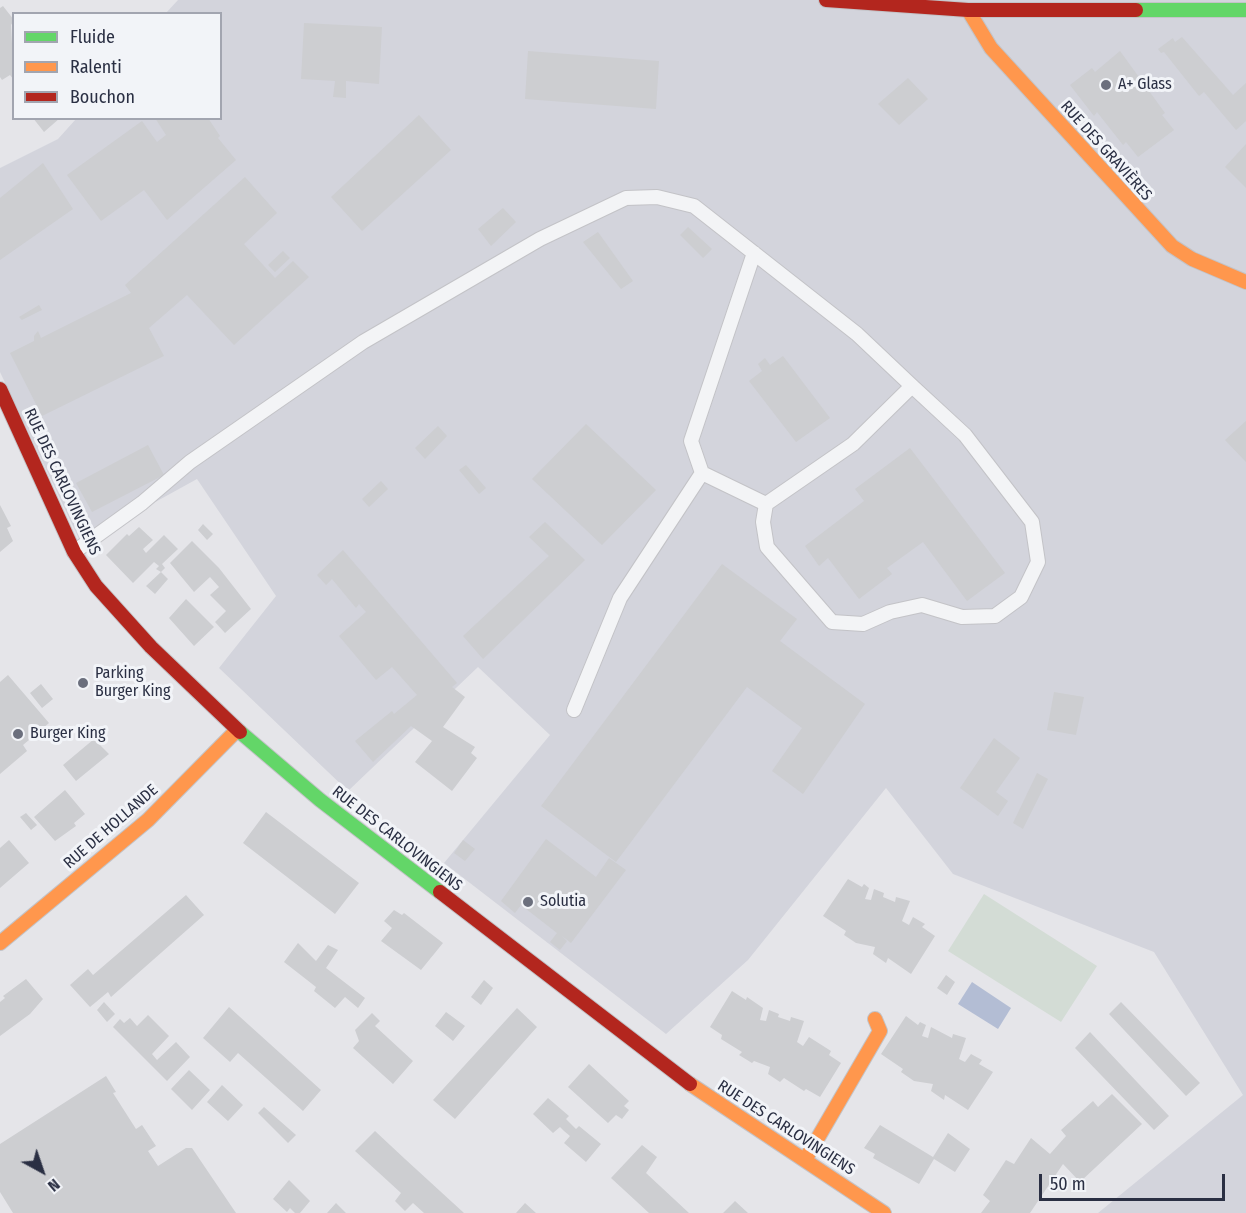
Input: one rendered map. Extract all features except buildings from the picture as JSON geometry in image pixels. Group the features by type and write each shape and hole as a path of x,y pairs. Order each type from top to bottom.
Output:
{"street":[{"path":"826,0 968,10 1246,10"},
{"name":"RUE DES GRAVIÈRES","path":"968,10 991,48 1172,246 1192,260 1246,282"},
{"name":"RUE DES CARLOVINGIENS","path":"0,389 74,552 96,586 151,646 237,729 329,807 697,1089 884,1213"},
{"name":"RUE DE HOLLANDE","path":"0,943 148,820 237,729"},
{"path":"805,1160 880,1031 874,1018"}],"lane":[{"path":"74,552 142,503 190,462 363,342 540,239 626,198 657,196 694,206 857,334 965,435 1032,522 1038,562 1021,597 995,616 962,617 922,605 890,612 863,624 832,622 767,547 763,522 766,504 853,444 912,386"},
{"path":"754,253 691,441 702,473 766,504"},
{"path":"574,710 620,598 702,473"}],"shaded area":[{"path":"178,0 1246,0 1246,1213 1098,1213 1243,1095 1154,952 953,874 886,788 748,960 666,1034 444,863 550,735 478,667 348,791 219,668 276,596 197,479 81,543 0,372 0,168 58,139 75,120 222,120 222,12 167,12"},
{"path":"984,894 1097,966 1061,1022 948,951"}],"water":[{"path":"972,982 1011,1008 998,1029 958,1004"}],"traffic: fast":[{"path":"1136,10 1246,10"},
{"path":"240,732 320,800 440,892"}],"traffic: slow":[{"path":"968,10 991,48 1172,246 1192,259 1246,282"},
{"path":"0,943 148,820 237,730"},
{"path":"805,1160 880,1031 875,1019"},
{"path":"690,1084 884,1213"}],"traffic: jam":[{"path":"826,0 968,10 1136,10"},
{"path":"0,389 74,552 96,586 151,647 240,732"},
{"path":"440,892 690,1084"}],"place":[{"name":"A+ Glass","path":"1106,85"},
{"name":"Parking Burger King","path":"83,683"},
{"name":"Burger King","path":"18,734"},
{"name":"Solutia","path":"528,902"}]}
